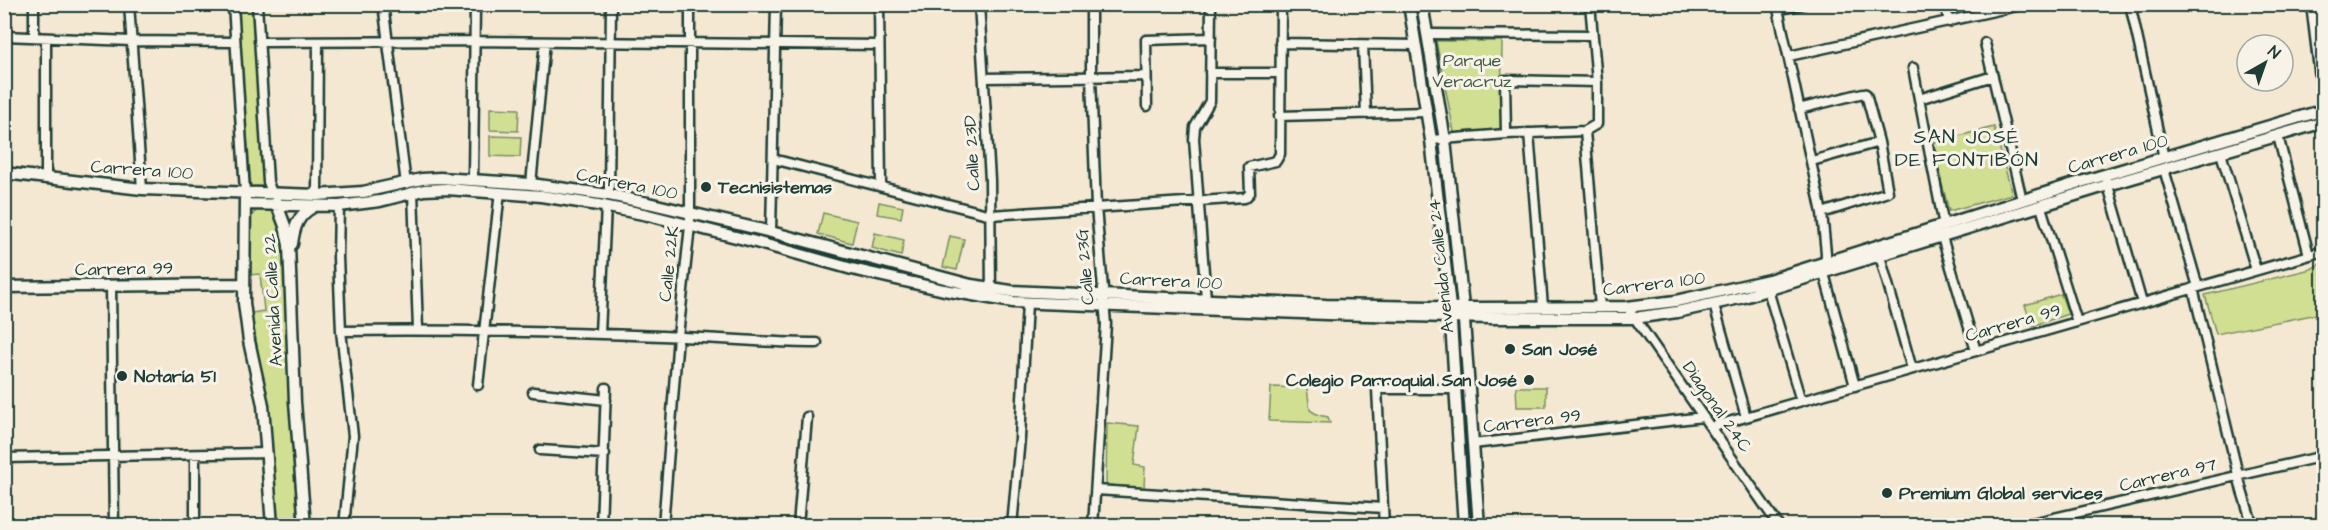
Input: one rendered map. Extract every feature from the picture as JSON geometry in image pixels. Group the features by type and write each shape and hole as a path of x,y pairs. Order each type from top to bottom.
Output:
{"main road":[{"name":"Avenida Calle 24","path":"1409,4 1431,140 1450,312 1464,525"},
{"name":"Avenida Calle 24","path":"1422,4 1445,140 1463,313 1479,525"},
{"name":"Carrera 100","path":"1463,313 1543,308 1627,307 1713,294 1880,256 2022,201 2164,164 2323,111"},
{"name":"Carrera 100","path":"2164,164 2221,153 2324,122"},
{"name":"Carrera 100","path":"4,173 245,198 277,205 313,207 380,201 440,178 473,178 609,195 690,213 771,232 991,295 1450,312"},
{"name":"Carrera 100","path":"245,198 272,193 317,195 410,188 500,192 606,206 852,269 1027,303 1206,300 1463,313 1634,318 1714,305 1768,291 1827,267 1943,231 2041,207 2106,180"},
{"name":"Avenida Calle 22","path":"272,193 287,231 291,259 296,402 305,525"},
{"name":"Avenida Calle 22","path":"245,198 243,284 247,331 263,405 272,525"},
{"path":"291,259 295,227 302,215 313,207"},
{"name":"Carrera 99","path":"4,287 243,284"}],"street":[{"path":"34,4 34,37"},
{"path":"129,4 142,189"},
{"name":"Avenida Calle 22","path":"233,4 245,198"},
{"name":"Avenida Calle 22","path":"257,4 268,182 272,193"},
{"path":"383,4 410,188 418,329"},
{"path":"473,178 475,4"},
{"path":"609,195 611,4"},
{"name":"Calle 22K","path":"663,525 678,336 690,226 690,4"},
{"path":"771,232 776,4"},
{"path":"879,4 881,186"},
{"name":"Calle 23D","path":"980,4 991,215 991,295"},
{"name":"Calle 23G","path":"1092,4 1091,76 1096,207 1106,335 1093,525"},
{"path":"1206,300 1194,133 1210,101 1211,4"},
{"path":"773,159 991,215 1245,198 1248,196 1249,167 1276,161 1279,158 1281,4"},
{"path":"1431,140 1585,131 1594,127 1597,82 1590,4"},
{"path":"1803,4 1778,7 1812,161 1821,213 1827,267 1825,277 1855,386"},
{"path":"1946,4 1949,22"},
{"path":"1789,56 2026,4"},
{"path":"2130,4 2164,164 2196,288 2239,476 2253,525"},
{"path":"2311,4 2323,111"},
{"path":"1427,34 1592,35"},
{"path":"4,36 235,42"},
{"path":"46,38 46,179"},
{"path":"1147,106 1144,41 1211,38"},
{"path":"259,42 474,41 879,45"},
{"path":"317,195 318,42"},
{"path":"531,184 545,42"},
{"path":"1280,43 1415,45"},
{"path":"1985,43 2022,201"},
{"path":"1364,45 1366,114"},
{"path":"1913,68 1943,231 1976,351"},
{"path":"1210,73 1280,74"},
{"path":"1919,99 1993,75"},
{"path":"984,78 1146,76"},
{"path":"1506,134 1505,80 1597,82"},
{"path":"1799,109 1866,94 1879,142 1888,192 1821,213"},
{"path":"1279,116 1426,112"},
{"path":"1585,131 1599,307"},
{"path":"1529,133 1543,308"},
{"path":"2278,135 2309,255"},
{"path":"1812,161 1879,142"},
{"path":"2221,153 2256,270"},
{"path":"2106,180 2142,303"},
{"path":"478,385 500,192"},
{"path":"339,206 338,257 342,331 353,436 344,525"},
{"path":"600,333 606,206"},
{"path":"2041,207 2077,322"},
{"name":"Carrera 99","path":"1711,427 2324,251"},
{"path":"1880,256 1912,369"},
{"path":"111,286 114,525"},
{"path":"1768,291 1801,401"},
{"path":"1012,525 1020,438 1027,303"},
{"path":"1714,305 1746,417"},
{"name":"Diagonal 24C","path":"1627,307 1779,525"},
{"path":"342,331 418,329 600,333 764,343 817,343"},
{"path":"601,525 606,388"},
{"path":"1384,525 1377,389 1455,389"},
{"path":"533,392 606,399"},
{"path":"798,525 807,417"},
{"name":"Carrera 99","path":"1473,444 1703,417"},
{"path":"540,450 604,454"},
{"path":"4,458 267,453"},
{"path":"195,454 195,525"},
{"name":"Carrera 97","path":"2019,525 2324,456"},
{"path":"1095,490 1383,508"}],"green space":[{"path":"237,5 253,5 265,186 251,187"},
{"name":"Parque Veracruz","path":"1436,41 1502,41 1501,131 1455,137"},
{"path":"490,108 519,109 518,131 490,130"},
{"path":"1994,127 2012,194 1949,211 1931,143"},
{"path":"490,136 521,137 520,157 490,156"},
{"path":"879,202 903,207 901,218 877,214"},
{"path":"266,209 278,218 285,242 291,419 298,525 278,525 269,412 251,313 264,311 260,274 248,275 250,217 257,210"},
{"path":"823,213 857,221 852,243 818,234"},
{"path":"875,233 904,240 901,256 872,248"},
{"path":"950,236 964,239 957,270 943,267"},
{"path":"2323,262 2323,313 2216,334 2205,295 2311,269"},
{"path":"2061,294 2068,314 2032,326 2025,305"},
{"path":"1271,387 1307,388 1310,410 1328,417 1330,423 1269,421"},
{"path":"1516,387 1546,387 1546,407 1517,407"},
{"path":"1107,423 1139,426 1134,465 1145,467 1144,488 1106,485"}],"place":[{"name":"Tecnisistemas","path":"706,187"},
{"name":"San José","path":"1510,349"},
{"name":"Notaría 51","path":"122,376"},
{"name":"Colegio Parroquial San José","path":"1529,380"},
{"name":"Premium Global services","path":"1887,493"}],"district":[{"name":"SAN JOSÉ DE FONTIBÓN","path":"1967,148"}]}
